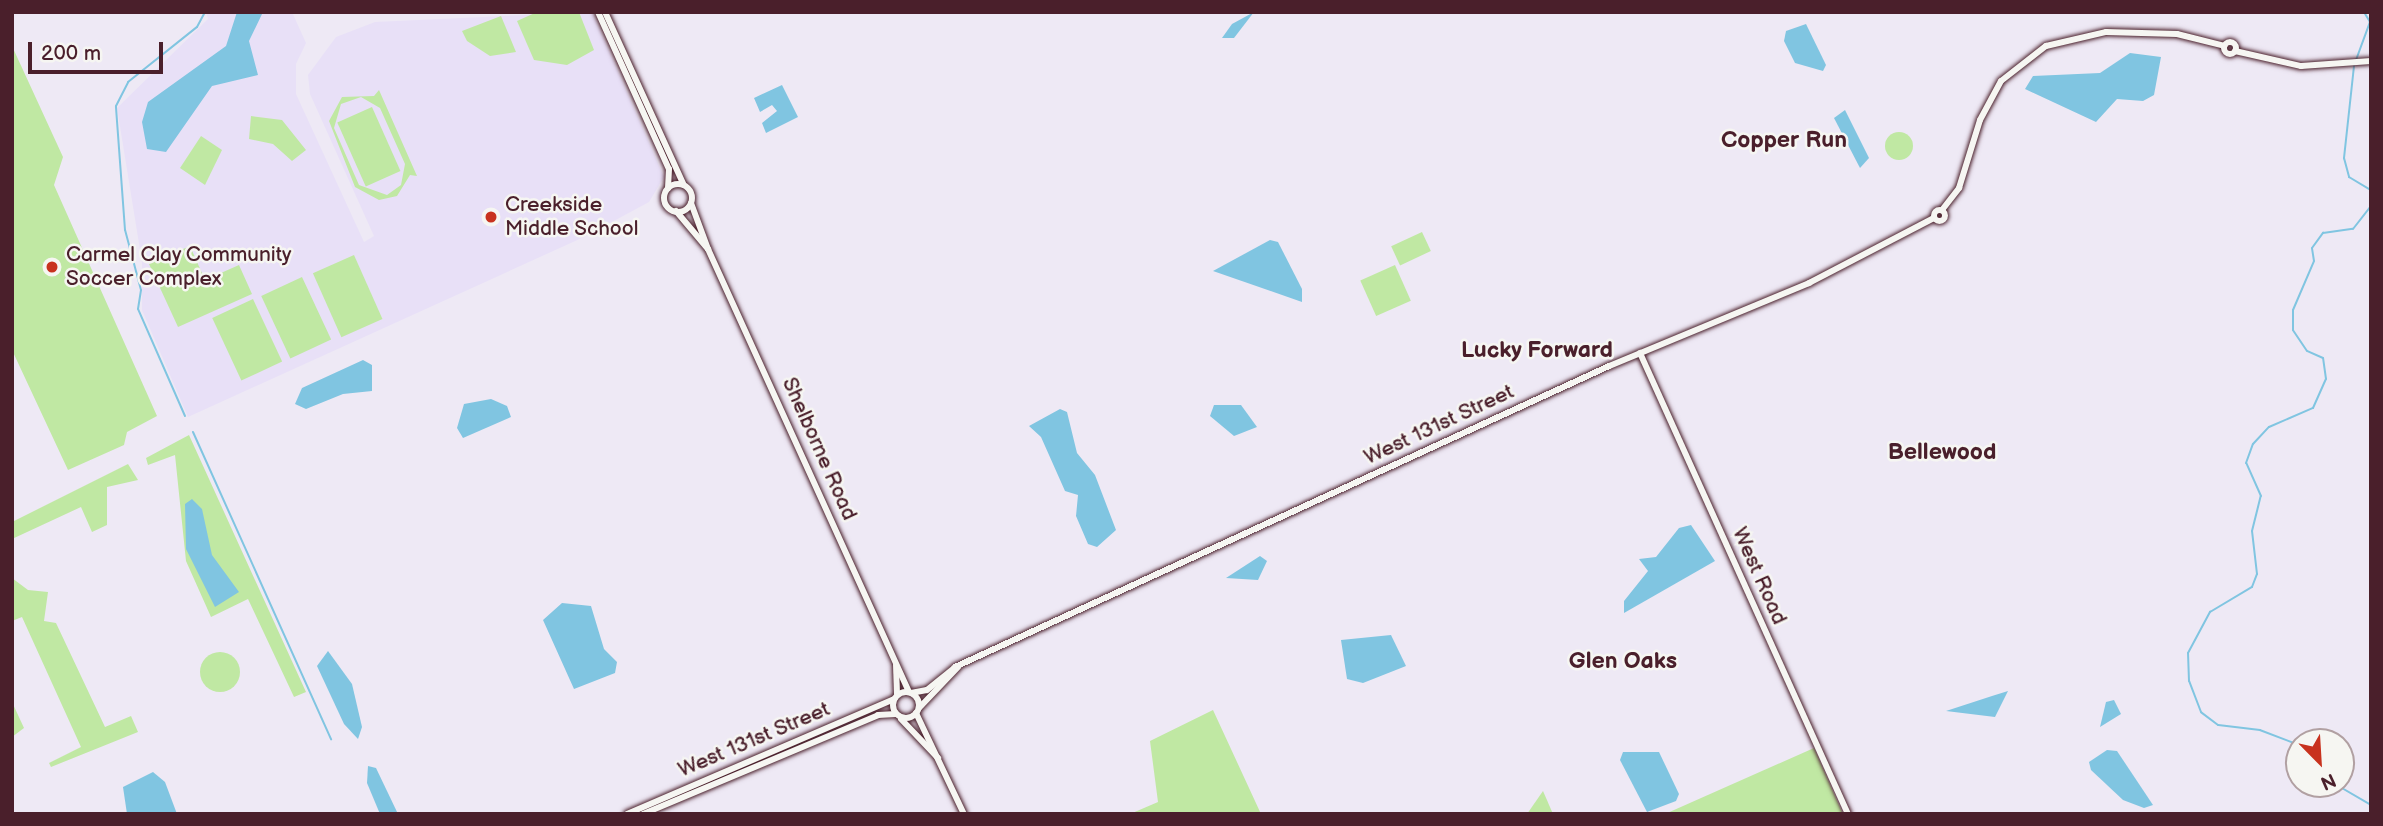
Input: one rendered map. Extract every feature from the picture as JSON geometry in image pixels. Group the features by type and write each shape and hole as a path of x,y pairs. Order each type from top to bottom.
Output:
{"street":[{"path":"598,12 669,169 666,203 676,211 691,203"},
{"path":"605,12 684,185 668,188"},
{"name":"West 131st Street","path":"627,814 910,692 958,667 1640,353 1766,303 1934,218 1942,219 1942,211 1959,188 1980,120 2001,81 2046,46 2106,32 2177,34 2225,46 2233,43 2235,51 2301,66 2371,61"},
{"name":"Shelborne Road","path":"684,185 709,249 917,711"},
{"name":"Shelborne Road","path":"676,211 709,249"},
{"name":"West Road","path":"1640,353 1848,814"},
{"name":"Shelborne Road","path":"896,665 897,715"},
{"name":"West 131st Street","path":"643,814 878,715 917,711 958,667"},
{"path":"917,711 964,814"},
{"path":"897,715 938,758"}],"shaded area":[{"name":"Creekside Middle School","path":"206,12 292,12 306,43 296,64 296,94 364,242 374,236 310,94 308,75 336,37 375,22 592,12 664,177 649,202 584,237 188,417 142,310 142,262 117,108 208,19"}],"green space":[{"path":"537,12 579,12 594,50 567,65 534,60 517,21"},
{"path":"501,16 516,52 490,56 467,41 462,31"},
{"name":"Carmel Clay Community Soccer Complex","path":"12,46 63,157 54,185 157,416 127,432 124,445 68,470 12,350"},
{"path":"379,90 417,176 410,175 397,196 379,200 355,187 329,121 342,97 374,96","holes":["361,97 380,108 405,164 401,185 387,195 359,185 334,128 341,104"]},
{"path":"372,107 400,171 366,186 337,122"},
{"path":"251,116 282,120 306,150 292,161 273,144 249,139"},
{"path":"1899,132 1909,136 1913,146 1909,156 1899,160 1889,156 1885,146 1889,136"},
{"path":"201,136 222,150 205,185 180,168"},
{"path":"1422,232 1431,251 1400,265 1391,246"},
{"path":"190,246 205,280 239,265 252,294 178,327 149,264"},
{"path":"354,255 382,319 341,337 313,273"},
{"path":"1395,265 1411,301 1376,316 1360,280"},
{"path":"302,277 331,340 290,359 261,296"},
{"path":"253,299 282,362 241,381 212,318"},
{"path":"189,435 306,692 294,697 248,599 211,617 186,561 175,455 148,465 146,458"},
{"path":"128,464 138,480 107,487 107,525 92,532 81,507 12,539 12,522"},
{"path":"12,578 28,590 48,592 44,621 56,623 105,727 131,716 138,732 51,767 49,763 81,747 22,617 12,621"},
{"path":"220,652 228,653 234,658 239,664 239,680 234,686 228,691 220,692 212,691 206,686 201,680 200,672 201,664 206,658 212,653"},
{"path":"12,702 24,728 12,737"},
{"path":"1213,710 1261,814 1130,814 1158,802 1150,741"},
{"path":"1814,748 1843,814 1665,814"},
{"path":"1543,791 1553,814 1527,814"}],"water":[{"path":"237,12 263,12 249,41 258,75 212,86 166,152 147,149 142,122 148,102 226,46"},
{"path":"1254,12 1234,38 1222,38 1232,24"},
{"path":"1806,24 1826,65 1823,71 1795,63 1784,41 1786,31"},
{"path":"2130,53 2161,57 2154,95 2143,101 2117,99 2096,122 2025,89 2033,76 2100,73"},
{"path":"782,85 798,117 766,133 762,123 777,111 772,105 760,112 754,98"},
{"path":"1845,110 1869,158 1860,168 1834,118"},
{"path":"1270,240 1278,242 1302,289 1302,302 1213,271"},
{"path":"363,360 372,365 372,391 343,394 306,409 295,404 302,388"},
{"path":"491,399 507,406 511,417 463,438 457,428 464,404"},
{"path":"1214,405 1241,405 1257,427 1234,436 1210,416"},
{"path":"1060,409 1067,412 1077,453 1095,475 1116,530 1097,547 1088,544 1076,516 1078,495 1065,491 1041,437 1029,426"},
{"path":"192,499 202,509 212,555 239,592 215,607 186,549 185,504"},
{"path":"1691,525 1715,561 1624,613 1624,601 1648,571 1639,559 1656,557 1679,528"},
{"path":"1260,556 1267,561 1258,580 1226,578"},
{"path":"562,603 591,606 604,649 617,662 615,673 574,689 543,620"},
{"path":"1391,635 1406,666 1363,683 1347,679 1341,640"},
{"path":"328,651 352,684 362,727 358,739 344,724 317,666"},
{"path":"2008,691 1995,717 1946,711 1992,696"},
{"path":"2114,700 2121,714 2100,727 2106,702"},
{"path":"2107,750 2117,751 2153,805 2144,808 2123,800 2091,770 2089,762"},
{"path":"1623,752 1659,752 1679,794 1676,801 1647,812 1620,760"},
{"path":"368,766 376,768 398,814 380,814 367,783"},
{"path":"153,772 165,782 177,814 127,814 123,787"}],"waterway":[{"path":"185,416 138,309 141,290 125,230 116,106 128,82 197,27 205,12"},
{"path":"2356,60 2370,22 2364,12"},
{"path":"2354,66 2344,158 2349,177 2371,190"},
{"path":"2285,740 2260,730 2218,725 2201,712 2189,681 2188,653 2210,612 2252,587 2257,574 2252,531 2261,496 2246,463 2253,444 2269,427 2313,408 2326,379 2323,358 2307,351 2293,330 2293,310 2314,261 2312,248 2323,233 2353,229 2371,206"},
{"path":"193,432 331,739"},
{"path":"2355,796 2371,805"}],"place":[{"name":"Creekside Middle School","path":"491,217"},
{"name":"Carmel Clay Community Soccer Complex","path":"52,267"}],"district":[{"name":"Copper Run","path":"1784,140"},
{"name":"Lucky Forward","path":"1537,350"},
{"name":"Bellewood","path":"1942,452"},
{"name":"Glen Oaks","path":"1623,661"}]}
